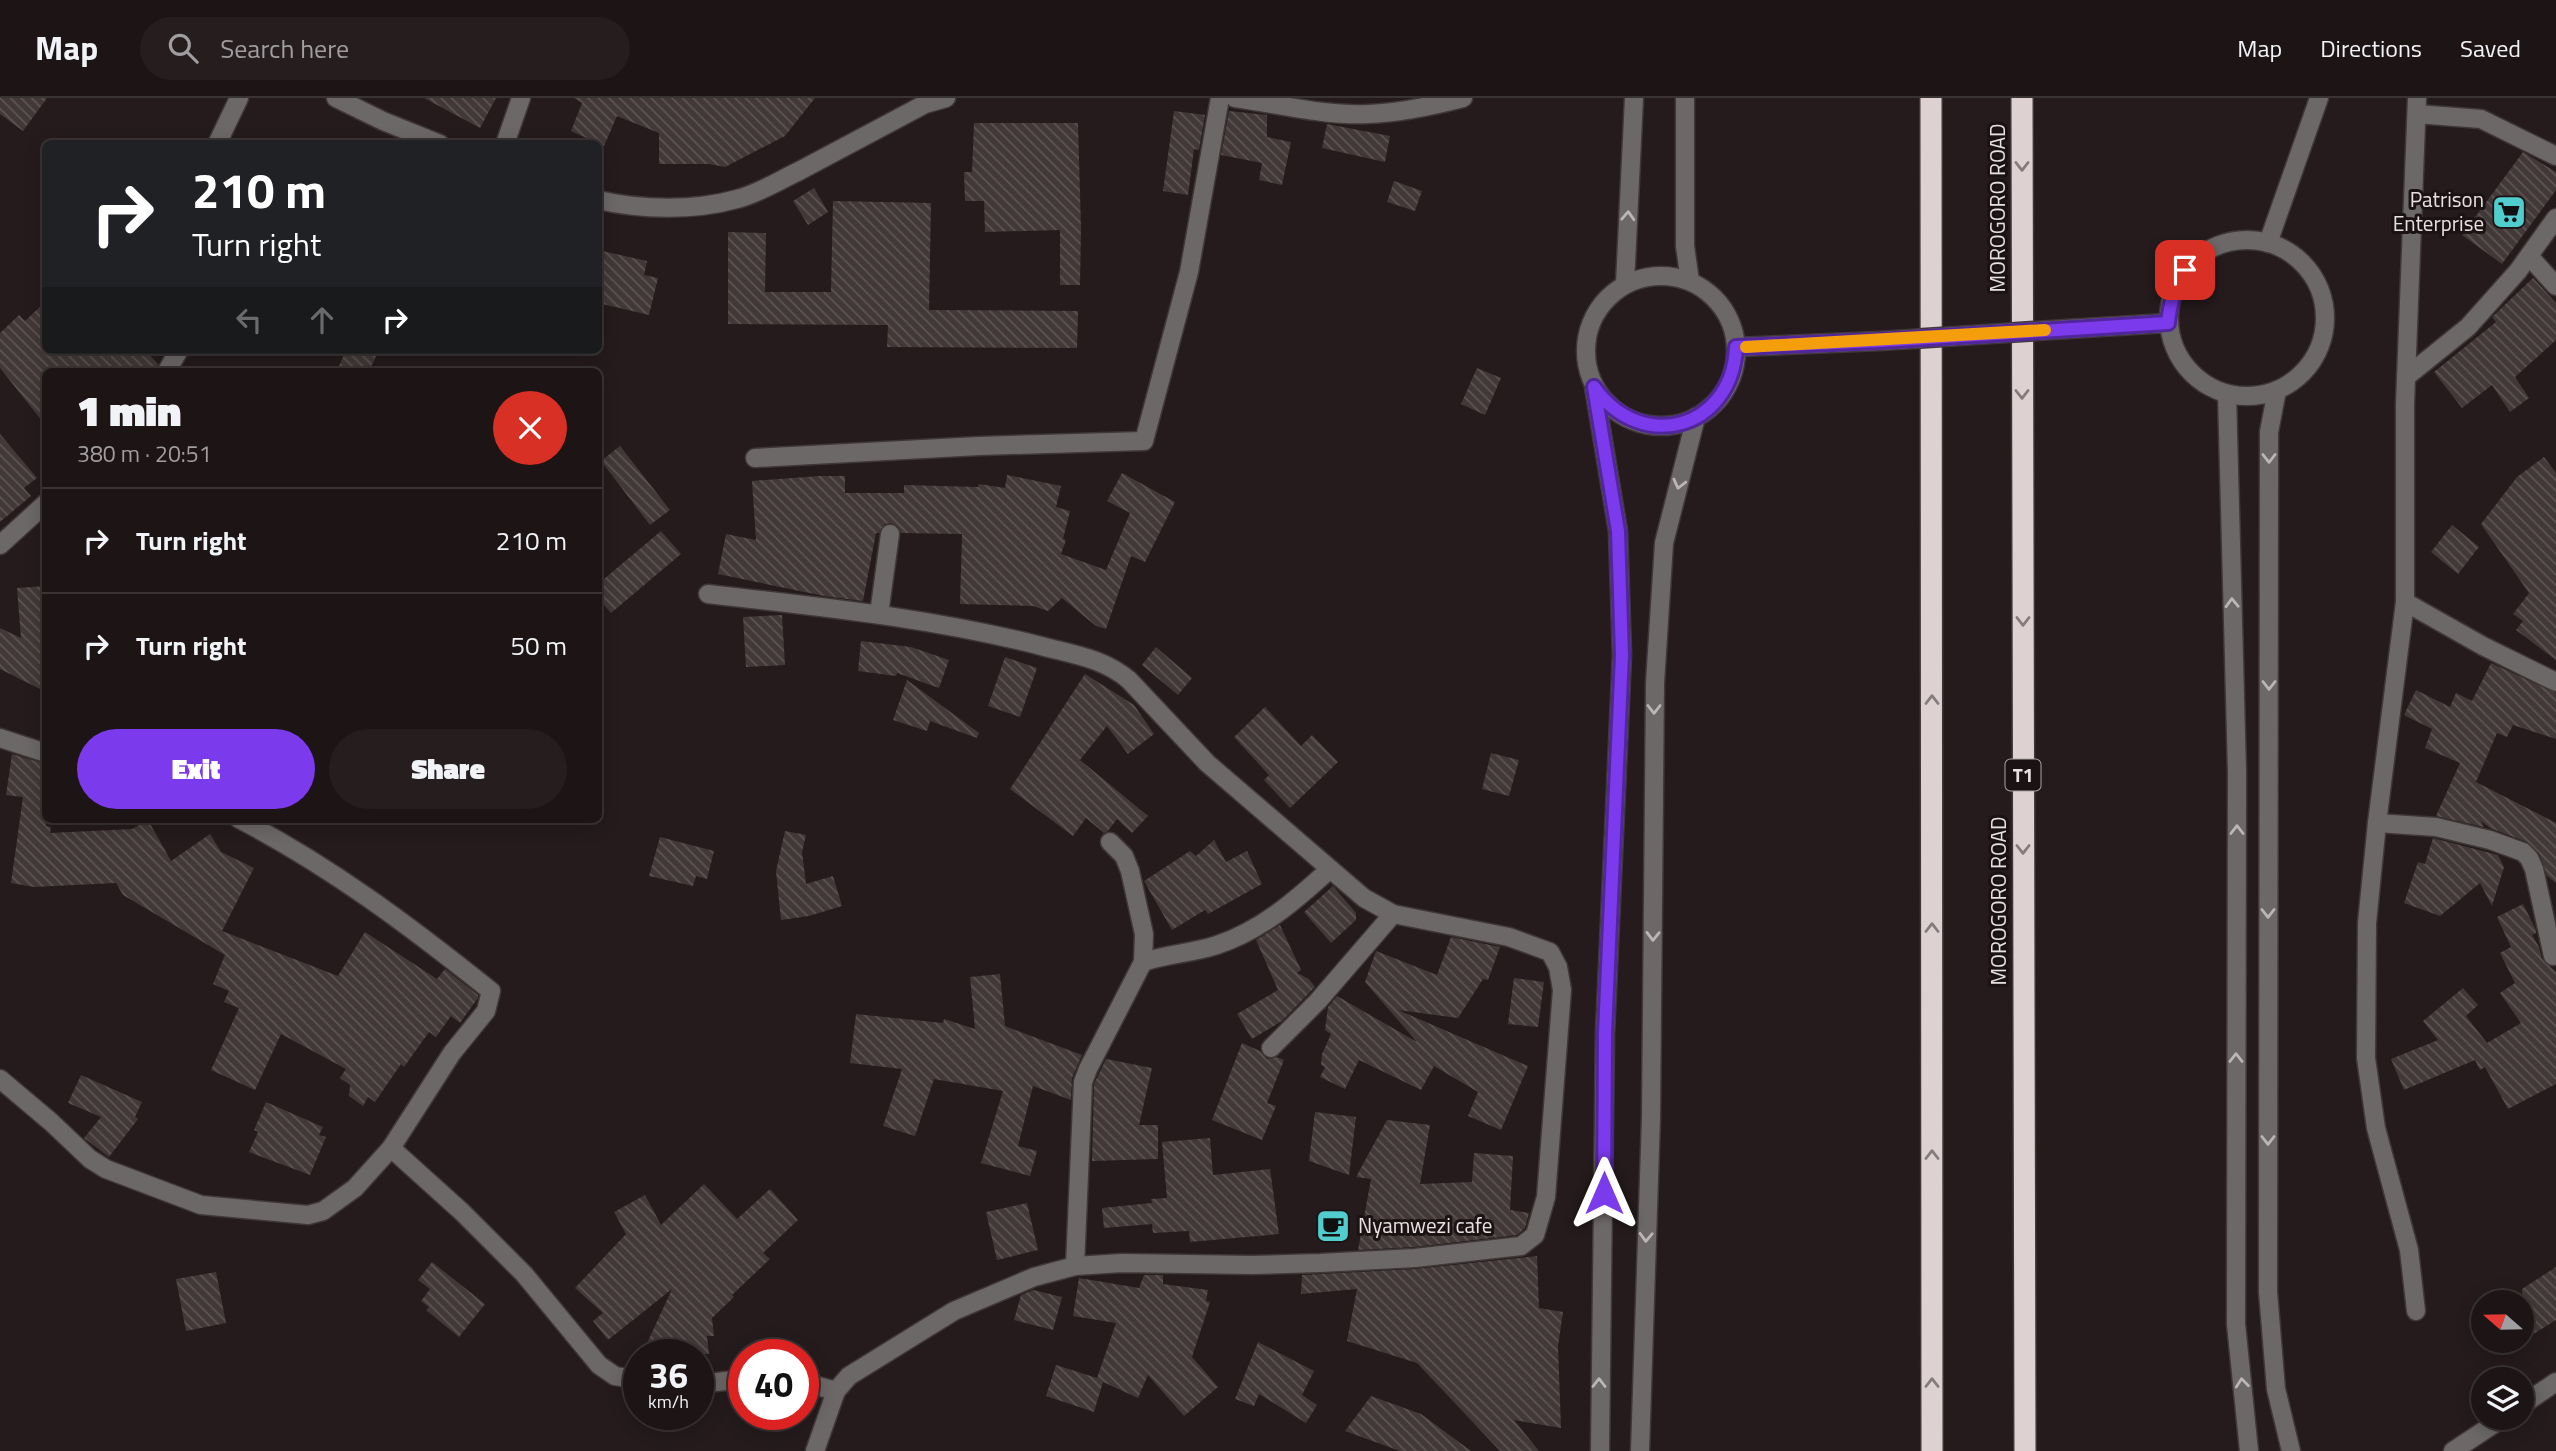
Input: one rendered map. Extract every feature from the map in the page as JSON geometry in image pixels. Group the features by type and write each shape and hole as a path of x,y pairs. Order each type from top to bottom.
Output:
{"highway":[{"path":"1931,98 1932,1451"},
{"name":"MOROGORO ROAD","path":"2022,98 2025,1451"}],"street":[{"path":"218,140 239,98"},
{"path":"335,98 430,140"},
{"path":"506,140 521,98"},
{"path":"602,201 674,207 704,206 738,199 779,181 923,101 946,98"},
{"path":"755,458 979,446 1144,441 1189,272 1220,98"},
{"path":"1235,98 1326,112 1366,114 1425,102 1463,98"},
{"path":"1625,285 1634,98"},
{"path":"1685,98 1685,246 1690,281"},
{"path":"2268,243 2319,98"},
{"path":"2416,1311 2409,1251 2376,1128 2366,1058 2367,923 2377,823 2406,602 2406,377 2417,106 2481,119 2556,156"},
{"path":"2406,377 2468,327 2518,271 2556,218"},
{"path":"2250,240 2284,249 2310,272 2324,304 2325,322 2315,356 2292,382 2260,395 2227,394 2197,380 2186,368 2171,339 2168,323 2170,304 2185,270 2198,257 2231,241 2250,240"},
{"path":"2529,256 2556,286"},
{"path":"1594,387 1616,412 1647,426 1672,425 1696,417 1710,408 1722,395 1735,364 1736,347 1727,315 1705,289 1674,276 1657,275 1625,285 1600,307 1589,330 1585,355 1594,387 1618,531 1622,655 1605,1033 1600,1451"},
{"path":"1736,347 2168,323"},
{"path":"2277,390 2269,432 2268,1292 2276,1389 2291,1451"},
{"path":"2227,394 2237,772 2236,1324 2249,1451"},
{"path":"1640,1451 1651,1104 1654,684 1664,543 1696,417"},
{"path":"0,545 42,507"},
{"path":"879,614 890,534"},
{"path":"708,594 879,614 1022,641 1076,654 1116,669 1208,763 1364,898 1394,914 1508,937 1550,951 1558,967 1561,1003 1546,1197 1535,1235 1521,1246 1415,1258 1252,1265 1122,1263 1075,1266 1034,1277 954,1311 849,1376 836,1391 815,1451"},
{"path":"2406,602 2483,646 2556,682"},
{"path":"0,738 42,752"},
{"path":"0,1079 90,1159 106,1169 201,1205 294,1215 316,1213 355,1188 391,1148 452,1053 486,1011 491,991 426,938 328,870 246,823"},
{"path":"2377,823 2436,827 2490,840 2523,852 2534,869 2553,956"},
{"path":"1075,1266 1083,1083 1087,1069 1143,962 1144,934 1130,871 1124,856 1110,842"},
{"path":"1143,962 1215,946 1242,936 1285,909 1330,869"},
{"path":"1271,1048 1318,1001 1394,914"},
{"path":"391,1148 462,1212 524,1274 599,1365 615,1376 623,1377"},
{"path":"2534,1397 2556,1382"},
{"path":"819,1386 836,1391"},
{"path":"2453,1451 2485,1430"}],"building":[{"path":"0,98 47,98 23,131 0,114"},
{"path":"424,98 496,98 480,128"},
{"path":"574,98 815,98 785,136 725,167 709,164 659,164 659,133 617,116 604,146 602,140 591,140 571,131 582,103"},
{"path":"1174,111 1205,115 1199,150 1194,149 1188,195 1163,191"},
{"path":"1229,111 1267,115 1267,137 1291,142 1282,185 1259,180 1262,163 1221,155"},
{"path":"974,123 1078,123 1080,285 1060,285 1060,230 985,232 984,201 965,201 964,172 972,172"},
{"path":"1327,124 1390,136 1385,162 1322,148"},
{"name":"Patrison Enterprise","path":"2523,152 2556,172 2556,190 2502,264 2462,235"},
{"path":"1394,181 1422,191 1415,211 1387,202"},
{"path":"814,188 828,212 808,225 793,201"},
{"path":"833,201 931,203 929,310 1078,311 1077,348 887,347 888,325 728,324 728,232 766,233 765,292 831,292"},
{"path":"602,251 647,261 644,275 658,278 649,315 602,304"},
{"path":"2533,278 2556,303 2556,340 2515,377 2529,398 2510,412 2492,385 2462,408 2434,372 2496,322 2492,317"},
{"path":"42,305 42,354 149,354 158,364 157,368 42,368 42,421 0,368 0,333 19,315 25,321"},
{"path":"344,354 377,354 370,368 339,366"},
{"path":"1477,368 1501,378 1485,415 1461,404"},
{"path":"0,434 37,478 24,488 31,496 0,522"},
{"path":"620,446 670,510 650,525 602,460"},
{"path":"2544,457 2556,473 2556,660 2516,630 2523,621 2513,614 2529,593 2481,524 2517,477"},
{"path":"1122,473 1175,502 1145,562 1131,556 1106,629 1096,626 1062,598 1048,611 1033,606 960,604 962,534 901,533 897,526 891,523 885,524 879,533 876,533 863,601 824,596 718,574 726,534 756,540 752,481 820,476 845,476 845,493 904,493 904,485 978,487 979,484 1005,488 1007,475 1061,486 1056,507 1070,511 1061,554 1106,570 1130,513 1107,501"},
{"path":"2452,525 2479,547 2458,574 2431,552"},
{"path":"661,531 681,554 611,613 602,603 602,581"},
{"path":"42,586 42,690 0,669 0,628 21,638 17,588"},
{"path":"782,615 785,665 746,667 743,617"},
{"path":"861,641 911,647 949,660 939,688 897,673 896,676 858,671"},
{"path":"1156,647 1192,678 1178,695 1142,665"},
{"path":"1005,657 1037,668 1020,717 988,706"},
{"path":"2491,663 2556,693 2556,739 2513,725 2507,737 2497,733 2476,782 2556,823 2556,883 2547,876 2539,853 2527,842 2490,828 2481,821 2484,827 2436,816 2460,763 2425,748 2432,729 2404,715 2416,690 2450,707 2456,693 2472,701"},
{"path":"1085,674 1134,705 1154,734 1128,754 1107,726 1080,760 1148,816 1132,833 1117,819 1104,833 1086,818 1073,836 1010,789"},
{"path":"907,680 979,733 977,738 930,721 927,731 893,720"},
{"path":"1265,707 1301,746 1312,735 1338,762 1290,808 1264,780 1269,775 1234,737"},
{"path":"1491,753 1519,760 1509,796 1482,789"},
{"path":"12,754 42,763 42,823 51,827 50,833 132,829 143,823 150,823 171,861 210,834 221,852 254,868 222,931 338,976 365,932 437,979 445,969 478,995 478,998 460,1023 451,1016 436,1037 429,1032 404,1067 401,1064 375,1102 368,1097 363,1106 349,1096 350,1085 340,1078 346,1069 281,1034 255,1090 211,1070 239,1008 224,1002 229,991 213,984 225,955 123,895 116,883 34,887 11,883 23,797 6,795"},
{"path":"785,831 806,835 802,852 806,884 833,876 842,906 809,916 781,920 776,871"},
{"path":"660,837 714,851 707,879 696,876 693,886 649,876"},
{"path":"2433,838 2498,855 2504,867 2492,906 2480,883 2440,916 2404,903 2418,862 2425,864"},
{"path":"1214,840 1226,862 1247,851 1262,884 1208,914 1205,910 1172,930 1144,881 1190,851 1196,856"},
{"path":"1333,886 1356,913 1356,920 1331,943 1304,912"},
{"path":"2523,904 2536,930 2532,935 2542,959 2556,972 2556,1084 2508,1109 2485,1067 2480,1070 2475,1060 2404,1090 2391,1059 2438,1040 2423,1021 2463,988 2478,1005 2466,1016 2487,1043 2521,1023 2500,993 2515,983 2500,953 2511,947 2497,917"},
{"path":"1280,925 1301,970 1297,973 1309,979 1315,987 1282,1021 1252,1039 1237,1014 1278,990 1256,940"},
{"path":"1451,937 1500,947 1488,980 1483,979 1458,1018 1398,1010 1528,1066 1501,1130 1468,1116 1478,1092 1434,1066 1421,1090 1359,1060 1345,1089 1320,1077 1325,1067 1321,1065 1322,1054 1331,1034 1325,1030 1328,1007 1337,996 1417,1042 1365,982 1376,951 1437,975"},
{"path":"1000,974 1005,1026 1082,1055 1072,1078 1071,1100 1033,1086 1018,1146 1037,1151 1030,1176 981,1163 1003,1091 934,1079 915,1136 883,1126 902,1069 850,1063 856,1014 943,1023 944,1019 975,1029 970,977"},
{"path":"1514,978 1544,982 1538,1027 1508,1024"},
{"path":"1242,1043 1260,1051 1267,1059 1277,1057 1284,1060 1267,1103 1276,1106 1262,1140 1212,1120"},
{"path":"1106,1059 1152,1068 1139,1125 1158,1125 1158,1159 1092,1161 1094,1084"},
{"path":"81,1075 142,1102 135,1117 138,1119 109,1157 84,1138 101,1117 68,1103"},
{"path":"266,1102 323,1127 319,1135 326,1137 310,1175 249,1152 258,1132 254,1130"},
{"path":"1315,1112 1356,1117 1349,1175 1309,1161"},
{"path":"1387,1120 1430,1125 1420,1184 1472,1182 1474,1153 1513,1156 1510,1210 1529,1213 1525,1228 1517,1235 1414,1247 1358,1250 1371,1179 1356,1177"},
{"path":"1210,1138 1213,1175 1270,1169 1279,1234 1190,1242 1189,1231 1153,1233 1152,1224 1104,1228 1102,1208 1152,1203 1151,1199 1167,1198 1162,1142"},
{"path":"704,1184 737,1219 770,1189 798,1220 763,1253 770,1259 712,1318 714,1336 707,1336 707,1339 649,1339 672,1289 608,1340 593,1321 603,1313 575,1288 626,1234 614,1212 645,1195 661,1225"},
{"path":"1027,1203 1038,1250 997,1260 986,1212"},
{"path":"1537,1256 1539,1308 1563,1312 1558,1346 1561,1428 1514,1420 1539,1451 1500,1451 1417,1363 1347,1341 1357,1289 1301,1294 1302,1275 1416,1269"},
{"path":"432,1262 485,1304 459,1337 426,1310 429,1307 421,1301 430,1289 418,1280"},
{"path":"2556,1267 2556,1320 2534,1334 2534,1290 2522,1289"},
{"path":"216,1272 226,1323 186,1331 176,1279"},
{"path":"1144,1275 1163,1275 1163,1284 1208,1290 1206,1301 1210,1302 1192,1357 1218,1387 1184,1416 1148,1375 1138,1398 1103,1382 1094,1412 1046,1396 1056,1365 1097,1378 1116,1323 1073,1316 1079,1278 1139,1288"},
{"path":"1033,1290 1062,1297 1053,1330 1014,1320 1021,1295"},
{"path":"1258,1342 1314,1371 1302,1395 1317,1405 1306,1423 1259,1394 1254,1406 1235,1399"},
{"path":"1371,1396 1421,1414 1471,1451 1400,1451 1345,1431"}],"slow traffic":[{"path":"1746,347 2045,330"}],"place":[{"name":"Patrison Enterprise","path":"2509,212"},
{"name":"Nyamwezi cafe","path":"1333,1226"}],"route":[{"path":"1604,1193 1605,1033 1622,655 1618,531 1594,387 1604,401 1631,421 1647,426 1681,424 1710,408 1722,395 1735,364 1736,347 2168,323 2170,304 2185,270"}]}
